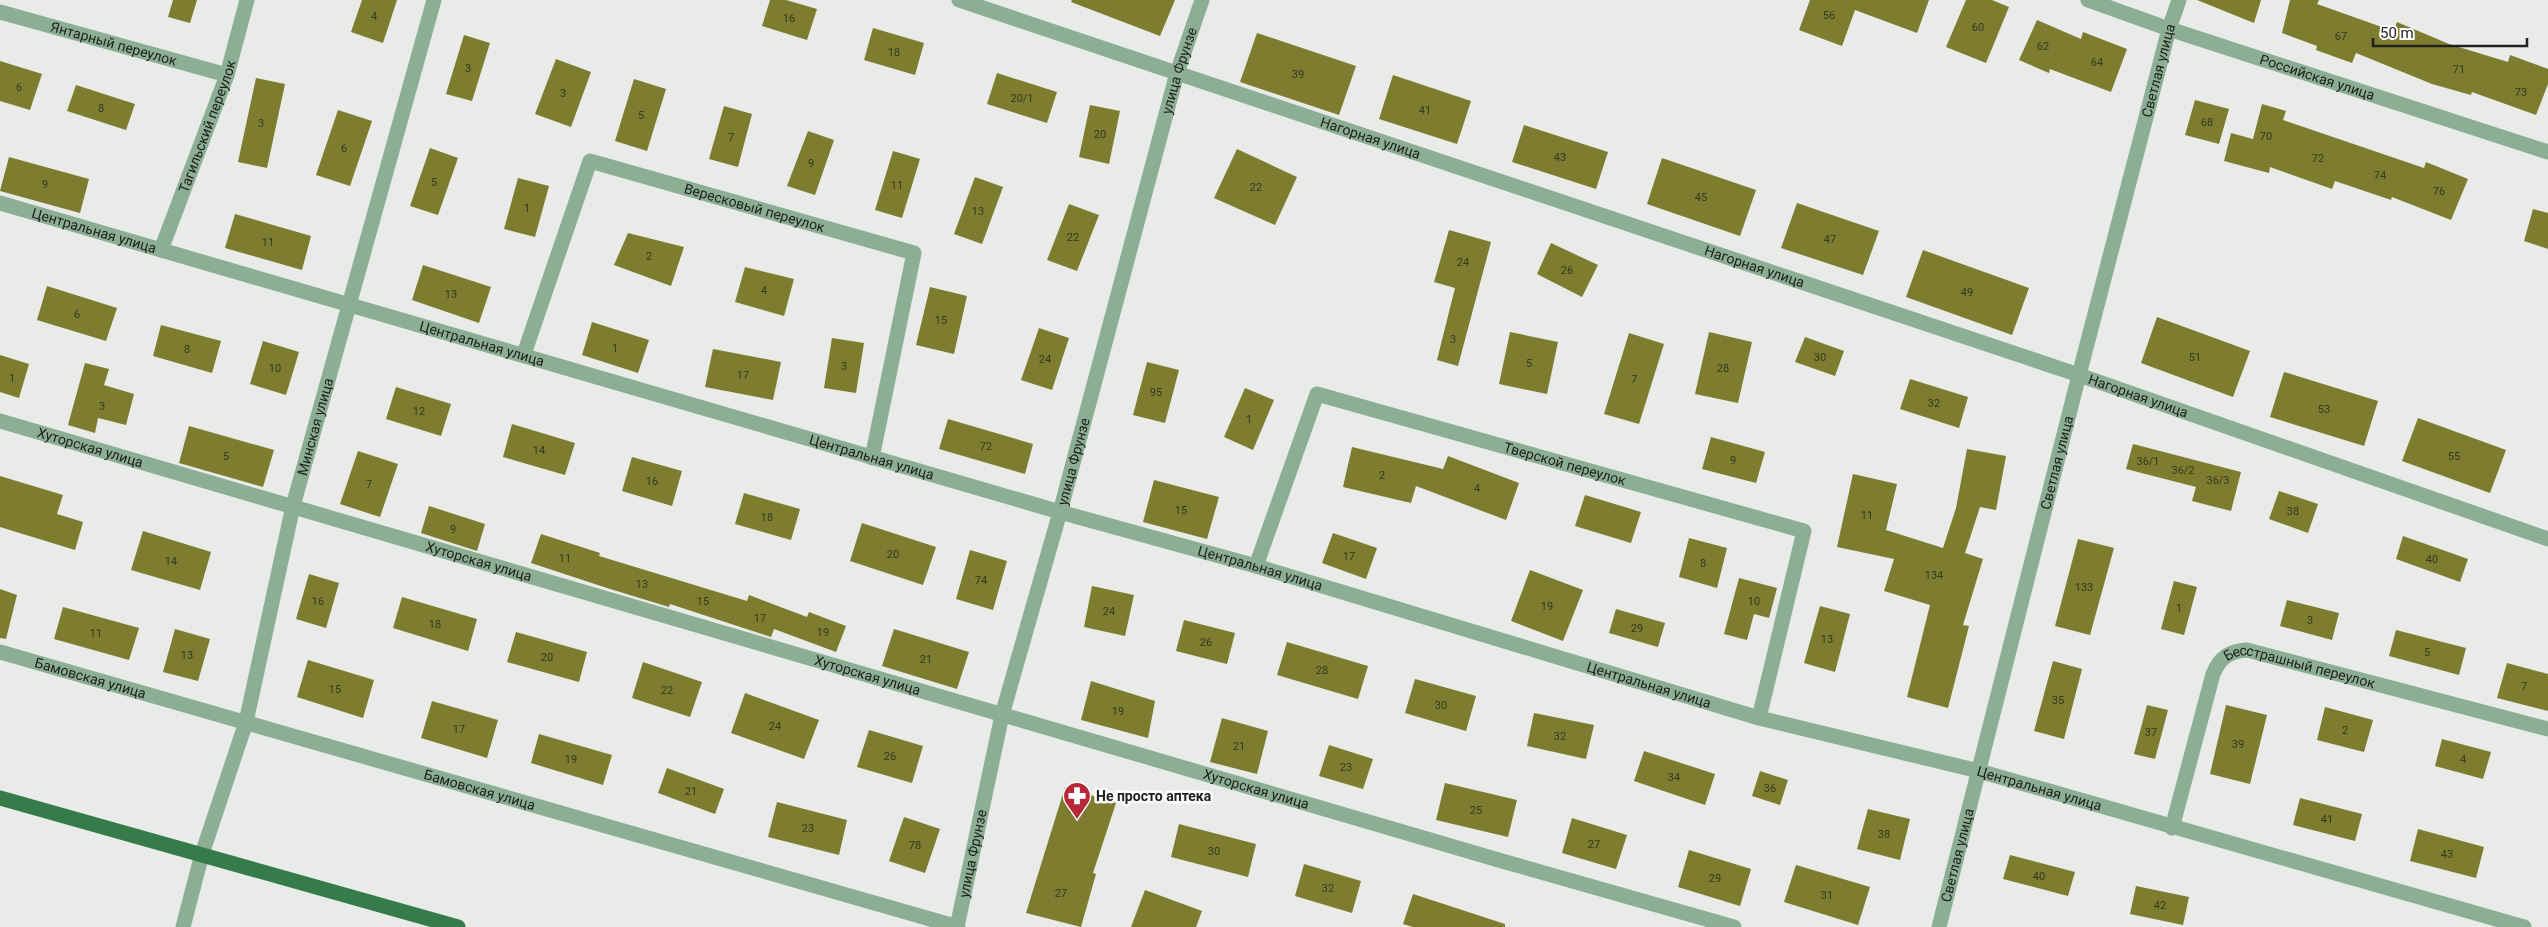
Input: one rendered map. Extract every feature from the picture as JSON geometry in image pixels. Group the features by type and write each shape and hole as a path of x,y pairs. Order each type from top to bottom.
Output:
{"main road":[{"path":"0,798 458,927"}],"street":[{"name":"Тагильский переулок","path":"161,250 227,75 247,0"},
{"name":"Минская улица","path":"183,927 202,854 246,722 293,506 434,0"},
{"name":"Нагорная улица","path":"959,0 2079,375 2548,539"},
{"name":"улица Фрунзе","path":"957,927 1002,715 1060,512 1177,73 1202,0"},
{"name":"Российская улица","path":"2088,0 2169,29 2548,152"},
{"name":"Светлая улица","path":"1939,927 2079,375 2169,29 2179,0"},
{"name":"Янтарный переулок","path":"0,12 227,75"},
{"name":"Вересковый переулок","path":"524,354 590,161 914,253 872,458"},
{"name":"Центральная улица","path":"0,202 350,306 524,354 872,458 1256,566 1759,718 1979,771 2172,828 2524,927"},
{"name":"Тверской переулок","path":"1256,566 1317,394 1804,531 1759,718"},
{"name":"Хуторская улица","path":"0,421 1002,715 1734,927"},
{"name":"Бесстрашный переулок","path":"2172,828 2213,674 2218,663 2227,654 2236,651 2247,650 2548,729"},
{"name":"Бамовская улица","path":"0,652 957,927"}],"building":[{"path":"173,0 197,0 190,23 168,17"},
{"path":"362,0 397,0 383,43 351,32"},
{"path":"770,0 786,0 817,9 807,40 762,26"},
{"path":"1072,0 1175,0 1160,36 1071,2"},
{"path":"1810,0 1929,0 1917,33 1855,10 1842,46 1799,30"},
{"path":"1966,0 1992,0 2009,7 1986,63 1946,47"},
{"path":"2197,0 2261,0 2254,23"},
{"path":"2290,0 2319,0 2317,4 2393,31 2397,22 2449,44 2508,62 2510,55 2548,69 2548,84 2536,115 2472,92 2471,95 2432,84 2356,53 2352,63 2316,50 2317,46 2282,33"},
{"path":"2037,20 2081,39 2083,32 2127,49 2111,92 2050,69 2049,73 2019,60"},
{"path":"873,28 924,43 915,75 864,60"},
{"path":"1257,33 1356,66 1339,115 1240,82"},
{"path":"464,35 490,43 472,101 446,94"},
{"path":"556,59 591,72 571,127 535,114"},
{"path":"0,61 42,74 30,110 0,101"},
{"path":"997,73 1057,92 1047,123 987,104"},
{"path":"1393,75 1471,101 1457,144 1379,119"},
{"path":"256,78 285,84 267,168 238,162"},
{"path":"634,79 666,89 647,151 615,141"},
{"path":"76,85 135,104 126,130 67,111"},
{"path":"2195,100 2229,109 2219,144 2185,135"},
{"path":"2262,104 2286,111 2283,120 2424,168 2426,162 2468,179 2451,220 2392,197 2391,200 2335,181 2332,189 2270,167 2269,173 2224,161 2231,133 2253,139"},
{"path":"1090,105 1120,111 1109,164 1079,157"},
{"path":"724,106 752,114 738,167 709,159"},
{"path":"338,110 372,121 350,186 316,175"},
{"path":"1524,125 1608,152 1596,189 1512,162"},
{"path":"808,131 834,140 815,195 787,186"},
{"path":"430,148 458,158 438,215 410,206"},
{"path":"1237,149 1297,177 1275,225 1214,198"},
{"path":"893,151 920,159 902,218 875,210"},
{"path":"9,157 89,179 80,213 0,191"},
{"path":"1662,158 1756,190 1740,236 1647,204"},
{"path":"975,177 1003,187 982,244 954,234"},
{"path":"518,178 549,186 535,237 504,229"},
{"path":"1797,203 1879,231 1863,275 1781,248"},
{"path":"1069,204 1099,215 1077,271 1047,260"},
{"path":"2533,209 2548,213 2548,249 2524,241"},
{"path":"235,214 311,236 302,270 225,248"},
{"path":"1449,230 1491,242 1458,366 1437,360 1455,288 1434,282"},
{"path":"628,233 684,247 671,286 614,265"},
{"path":"1551,243 1598,265 1582,297 1537,274"},
{"path":"1923,250 2029,288 2012,335 1906,297"},
{"path":"423,265 491,287 479,323 412,300"},
{"path":"745,267 794,279 784,316 735,302"},
{"path":"47,286 117,308 106,341 37,320"},
{"path":"930,287 967,296 954,354 916,345"},
{"path":"2157,317 2250,351 2233,397 2141,363"},
{"path":"592,322 649,340 638,373 582,355"},
{"path":"161,325 221,341 212,373 153,356"},
{"path":"1039,328 1069,338 1052,390 1021,380"},
{"path":"1510,332 1558,342 1547,394 1499,384"},
{"path":"1709,332 1752,342 1738,403 1695,394"},
{"path":"1629,333 1664,344 1639,424 1604,414"},
{"path":"1805,337 1844,351 1835,376 1795,362"},
{"path":"832,338 864,343 856,393 824,388"},
{"path":"263,341 299,352 286,395 250,384"},
{"path":"713,349 781,362 773,400 705,387"},
{"path":"0,355 29,364 19,398 0,392"},
{"path":"1147,362 1179,370 1165,423 1133,415"},
{"path":"85,363 109,369 104,385 134,394 126,425 98,418 95,433 68,425"},
{"path":"2284,372 2378,401 2364,446 2270,417"},
{"path":"1910,379 1968,397 1959,428 1900,409"},
{"path":"396,387 451,404 441,436 386,419"},
{"path":"1245,388 1274,400 1253,450 1224,437"},
{"path":"2418,418 2506,450 2490,493 2402,461"},
{"path":"948,419 1033,444 1025,474 939,449"},
{"path":"512,424 575,443 565,475 503,457"},
{"path":"189,426 274,450 263,487 179,463"},
{"path":"1711,437 1765,452 1756,483 1702,469"},
{"path":"2133,444 2241,472 2231,511 2192,501 2196,487 2126,469"},
{"path":"1352,447 1443,469 1448,456 1519,483 1506,520 1416,486 1411,503 1343,487"},
{"path":"1967,449 2006,456 1996,510 1980,507 1965,553 1983,559 1963,625 1969,626 1948,708 1907,697 1930,605 1884,591 1894,559 1837,547 1853,474 1897,484 1886,530 1943,548 1956,508"},
{"path":"358,451 398,464 380,517 340,504"},
{"path":"632,457 682,471 672,506 622,491"},
{"path":"0,476 63,495 57,514 83,522 75,550 0,527"},
{"path":"1154,480 1219,497 1207,539 1143,522"},
{"path":"2279,491 2318,504 2308,533 2269,519"},
{"path":"744,493 800,509 791,540 735,524"},
{"path":"1585,495 1641,512 1631,543 1575,526"},
{"path":"429,506 485,524 477,551 421,533"},
{"path":"862,523 936,547 923,585 850,561"},
{"path":"143,531 211,552 200,590 131,570"},
{"path":"1333,533 1377,548 1366,579 1322,563"},
{"path":"541,534 600,553 599,556 747,601 749,595 807,617 809,612 846,626 836,652 774,629 771,637 670,604 669,607 531,563"},
{"path":"2403,536 2468,559 2460,582 2396,559"},
{"path":"1689,538 1727,548 1717,588 1679,577"},
{"path":"2078,539 2114,548 2090,635 2055,626"},
{"path":"970,550 1007,561 993,610 956,599"},
{"path":"1530,570 1583,590 1563,641 1511,621"},
{"path":"309,574 339,583 326,628 296,619"},
{"path":"1739,578 1777,588 1769,618 1754,614 1747,640 1724,634"},
{"path":"2174,581 2197,587 2184,635 2161,629"},
{"path":"1092,586 1134,595 1125,636 1084,627"},
{"path":"0,589 17,595 6,639 0,638"},
{"path":"402,597 477,619 468,651 393,628"},
{"path":"2287,600 2339,613 2332,640 2280,626"},
{"path":"1820,606 1850,614 1835,672 1804,663"},
{"path":"63,607 139,628 129,660 54,639"},
{"path":"1616,609 1665,623 1658,647 1609,633"},
{"path":"1184,620 1235,633 1227,664 1176,651"},
{"path":"175,629 210,639 198,681 163,672"},
{"path":"894,629 969,652 957,689 882,666"},
{"path":"2396,630 2466,648 2459,675 2389,656"},
{"path":"516,632 587,652 579,682 507,662"},
{"path":"1287,642 1368,666 1358,699 1277,675"},
{"path":"308,660 374,680 363,718 297,697"},
{"path":"2053,661 2082,669 2064,739 2034,731"},
{"path":"643,662 702,682 690,717 632,698"},
{"path":"2507,663 2548,674 2548,711 2497,698"},
{"path":"1415,679 1476,696 1466,731 1405,713"},
{"path":"1091,681 1155,701 1148,738 1081,720"},
{"path":"745,693 819,720 804,759 731,733"},
{"path":"432,701 498,720 487,758 421,738"},
{"path":"2147,705 2168,710 2155,759 2134,754"},
{"path":"2226,705 2267,715 2250,784 2210,774"},
{"path":"2325,707 2373,720 2364,752 2317,740"},
{"path":"1534,713 1594,725 1586,759 1527,746"},
{"path":"1222,718 1268,731 1257,774 1210,762"},
{"path":"869,730 923,746 912,783 857,767"},
{"path":"539,734 612,755 603,785 531,763"},
{"path":"2442,739 2491,752 2483,779 2435,766"},
{"path":"1329,745 1373,759 1363,789 1319,776"},
{"path":"1644,751 1715,774 1705,805 1634,781"},
{"path":"667,768 724,789 715,814 658,793"},
{"path":"1760,771 1788,780 1780,805 1752,796"},
{"path":"1445,783 1517,800 1508,837 1436,820"},
{"path":"1065,787 1116,803 1093,873 1096,874 1081,927 1026,913"},
{"path":"2300,798 2362,814 2355,841 2293,825"},
{"path":"777,802 847,820 839,855 768,837"},
{"path":"1868,809 1910,819 1900,860 1857,849"},
{"path":"904,817 940,829 925,873 889,861"},
{"path":"1572,818 1627,835 1616,869 1562,853"},
{"path":"1179,824 1256,844 1248,877 1171,857"},
{"path":"2418,829 2484,847 2476,878 2410,861"},
{"path":"1689,850 1751,869 1740,906 1678,887"},
{"path":"2010,855 2075,872 2068,896 2003,879"},
{"path":"1304,864 1361,881 1352,913 1295,896"},
{"path":"1796,865 1870,887 1858,925 1784,902"},
{"path":"2136,886 2189,897 2183,925 2130,914"},
{"path":"1145,890 1202,911 1196,927 1131,927"},
{"path":"1413,894 1505,924 1505,927 1413,927 1403,924"}],"place":[{"name":"Не просто аптека","path":"1077,820"}]}
